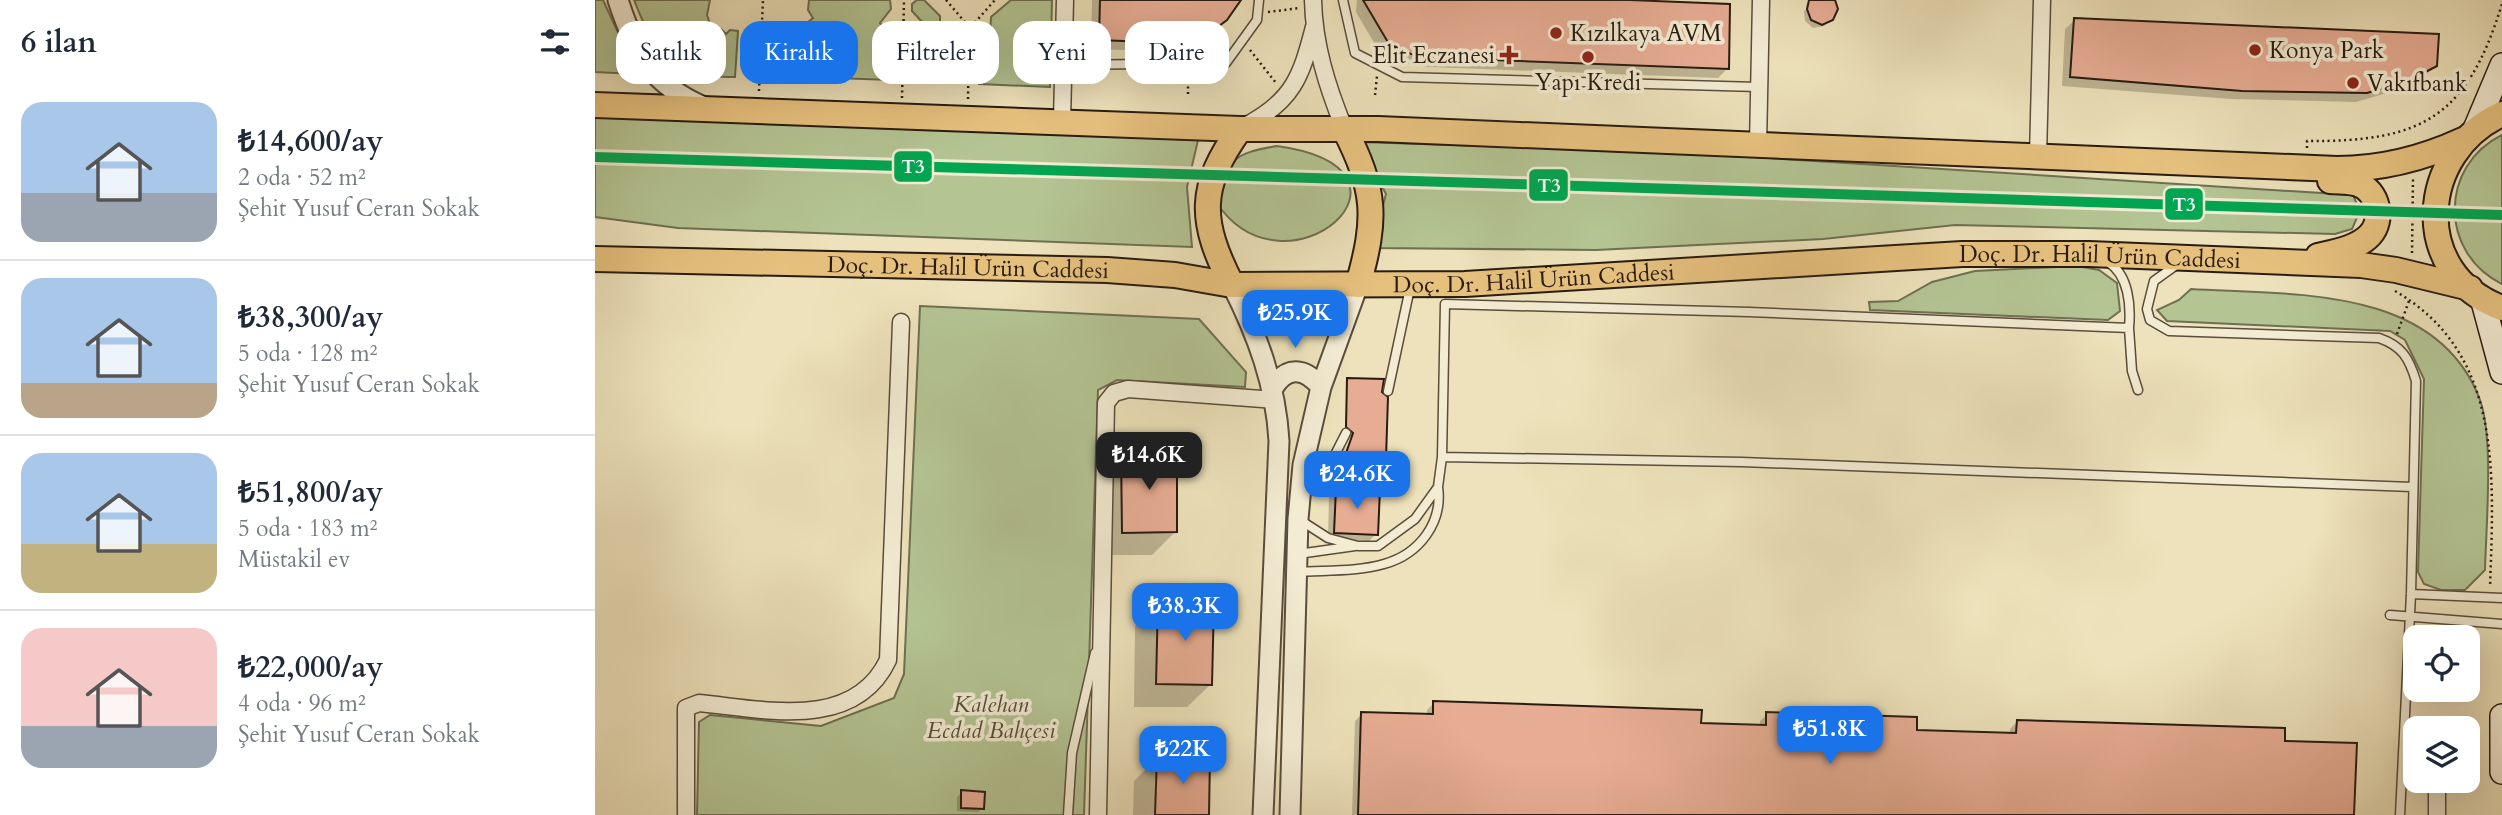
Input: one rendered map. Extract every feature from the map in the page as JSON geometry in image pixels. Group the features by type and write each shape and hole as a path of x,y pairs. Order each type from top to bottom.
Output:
{"main road":[{"path":"2502,65 2469,134 2443,171 2435,208 2443,252 2485,298 2502,372"},
{"path":"595,105 1062,120 1240,129 1343,128 2306,169 2364,169 2412,160 2469,134 2502,114"},
{"path":"1343,128 1362,167 1373,210 1371,234 1358,285"},
{"path":"1231,285 1213,244 1208,195 1214,169 1240,129"},
{"path":"2269,167 2308,179 2361,185 2371,192 2377,204 2378,216 2370,236 2343,250 2300,261"},
{"path":"595,243 629,260"},
{"name":"Doç. Dr. Halil Ürün Caddesi","path":"595,259 1107,270 1175,275 1231,285 1410,285 1571,280 1870,257 2089,254 2300,261 2411,274 2485,298"},
{"path":"2502,716 2502,772"}],"street":[{"path":"618,0 629,32 651,71 668,88 707,108"},
{"path":"1065,0 1065,21"},
{"path":"1758,145 1761,0"},
{"path":"2038,156 2042,0"},
{"path":"1313,3 1314,27 1326,83 1343,128"},
{"path":"1240,129 1262,117 1287,97 1298,80 1314,27"},
{"path":"1062,120 1063,84"},
{"path":"1231,285 1255,335 1274,394 1279,441 1263,815"},
{"path":"1290,815 1298,519 1306,443 1321,387 1358,285"},
{"path":"686,815 686,708 699,703 807,713 859,696 879,680 888,660 901,322"},
{"path":"1274,394 1286,373 1296,370 1307,373 1321,387"},
{"path":"1098,815 1107,403 1114,393 1128,389 1274,394"},
{"path":"2437,793 2437,815"}],"lane":[{"path":"1229,59 1257,20 1259,0"},
{"path":"1343,0 1356,53 1402,77 1758,87"},
{"path":"2089,254 2112,264 2126,284 2131,309 2129,328 2132,371 2138,390"},
{"path":"2185,259 2154,281 2147,309 2150,320 2169,331 2379,338 2394,343 2410,362 2416,381 2411,594 2400,815"},
{"path":"1388,391 1410,285"},
{"path":"1297,563 1385,564 1414,547 1435,527 1440,502 1438,487 1442,457 1445,304 1749,312 2129,328"},
{"path":"1301,487 1319,486 1346,433"},
{"path":"1442,457 1742,462 2412,487"},
{"path":"1298,519 1328,538 1358,546 1378,546 1415,519 1438,487"},
{"path":"1297,563 1358,546"},
{"path":"2411,594 2502,598"},
{"path":"2390,615 2502,624"},
{"path":"1068,815 1072,753 1101,624"}],"path":[{"path":"759,110 763,0"},
{"path":"901,115 904,0"},
{"path":"946,0 965,21"},
{"path":"976,21 995,0"},
{"path":"1258,13 1313,3"},
{"path":"2306,169 2307,141 2362,141 2409,130 2452,103 2477,68 2502,4"},
{"path":"1242,40 1287,97"},
{"path":"1375,95 1379,66"},
{"path":"968,84 968,117"},
{"path":"1188,84 1188,94"},
{"path":"2394,343 2410,298 2412,160"},
{"path":"2410,298 2438,319 2460,343"},
{"path":"2489,597 2495,451"}],"green space":[{"path":"595,0 603,0 616,28 616,73 595,72"},
{"path":"634,0 710,0 707,15 709,21 642,19"},
{"path":"809,0 890,0 891,9 882,21 872,21 872,79 858,79 858,21 809,21 813,18 808,10"},
{"path":"917,0 924,0 940,16 940,21 921,21 912,11 912,4"},
{"path":"1011,0 1052,0 1052,21 1013,21 1013,84 1050,84 1050,87 979,84 999,84 999,21 991,21 991,17"},
{"path":"730,30 738,31 735,77 726,77 726,34"},
{"path":"595,117 1199,136 1187,187 1192,247 678,228 595,217"},
{"path":"2502,135 2502,284 2481,270 2467,252 2458,231 2455,210 2458,188 2467,167 2481,149"},
{"path":"1358,142 1673,152 2353,195 2360,211 2352,229 2335,234 1955,225 1823,239 1596,250 1372,248 1386,194"},
{"path":"1277,146 1325,159 1347,179 1349,202 1335,222 1310,236 1278,241 1246,231 1216,202 1225,176 1234,161 1250,152"},
{"path":"2077,266 2099,270 2117,283 2120,311 2108,320 1870,310 1869,302 1898,301 1932,282 1975,271"},
{"path":"2191,289 2315,296 2357,304 2396,316 2431,335 2459,362 2480,400 2488,459 2485,570 2465,590 2441,590 2424,584 2418,572 2424,379 2405,340 2390,331 2167,321 2157,310 2179,300"},
{"name":"Kalehan Ecdad Bahçesi","path":"920,306 1199,319 1246,372 1245,387 1117,380 1098,390 1084,815 697,815 699,722 710,715 821,726 894,698 904,674"}],"building":[{"path":"1100,0 1241,0 1226,21 1125,21 1125,41 1111,40 1111,21 1099,21"},
{"name":"Kızılkaya AVM","path":"1363,0 1630,0 1730,4 1729,69 1439,58 1411,54 1389,44"},
{"path":"1809,0 1835,0 1838,9 1833,20 1822,25 1811,20 1807,9"},
{"name":"Konya Park","path":"2074,18 2439,34 2437,66 2408,81 2367,93 2242,91 2070,77"},
{"path":"1347,378 1384,379 1382,392 1388,397 1386,458 1345,456 1353,433 1346,427"},
{"path":"1121,452 1177,452 1177,532 1122,533"},
{"path":"1336,488 1380,489 1378,535 1334,533"},
{"path":"1158,601 1214,601 1212,685 1156,684"},
{"path":"1433,701 1702,710 1701,723 1766,725 1766,712 1917,717 1917,730 2016,733 2017,720 2285,728 2285,741 2357,743 2354,815 1358,815 1361,712 1433,714"},
{"path":"1157,756 1210,757 1209,815 1155,815"},
{"path":"961,790 985,792 984,809 961,808"}],"transit line":[{"name":"T3","path":"595,157 2502,215"}],"place":[{"name":"Kızılkaya AVM","path":"1556,33"},
{"name":"Konya Park","path":"2255,50"},
{"name":"Elit Eczanesi","path":"1509,55"},
{"name":"Yapı Kredi","path":"1588,57"},
{"name":"Vakıfbank","path":"2353,83"}]}
